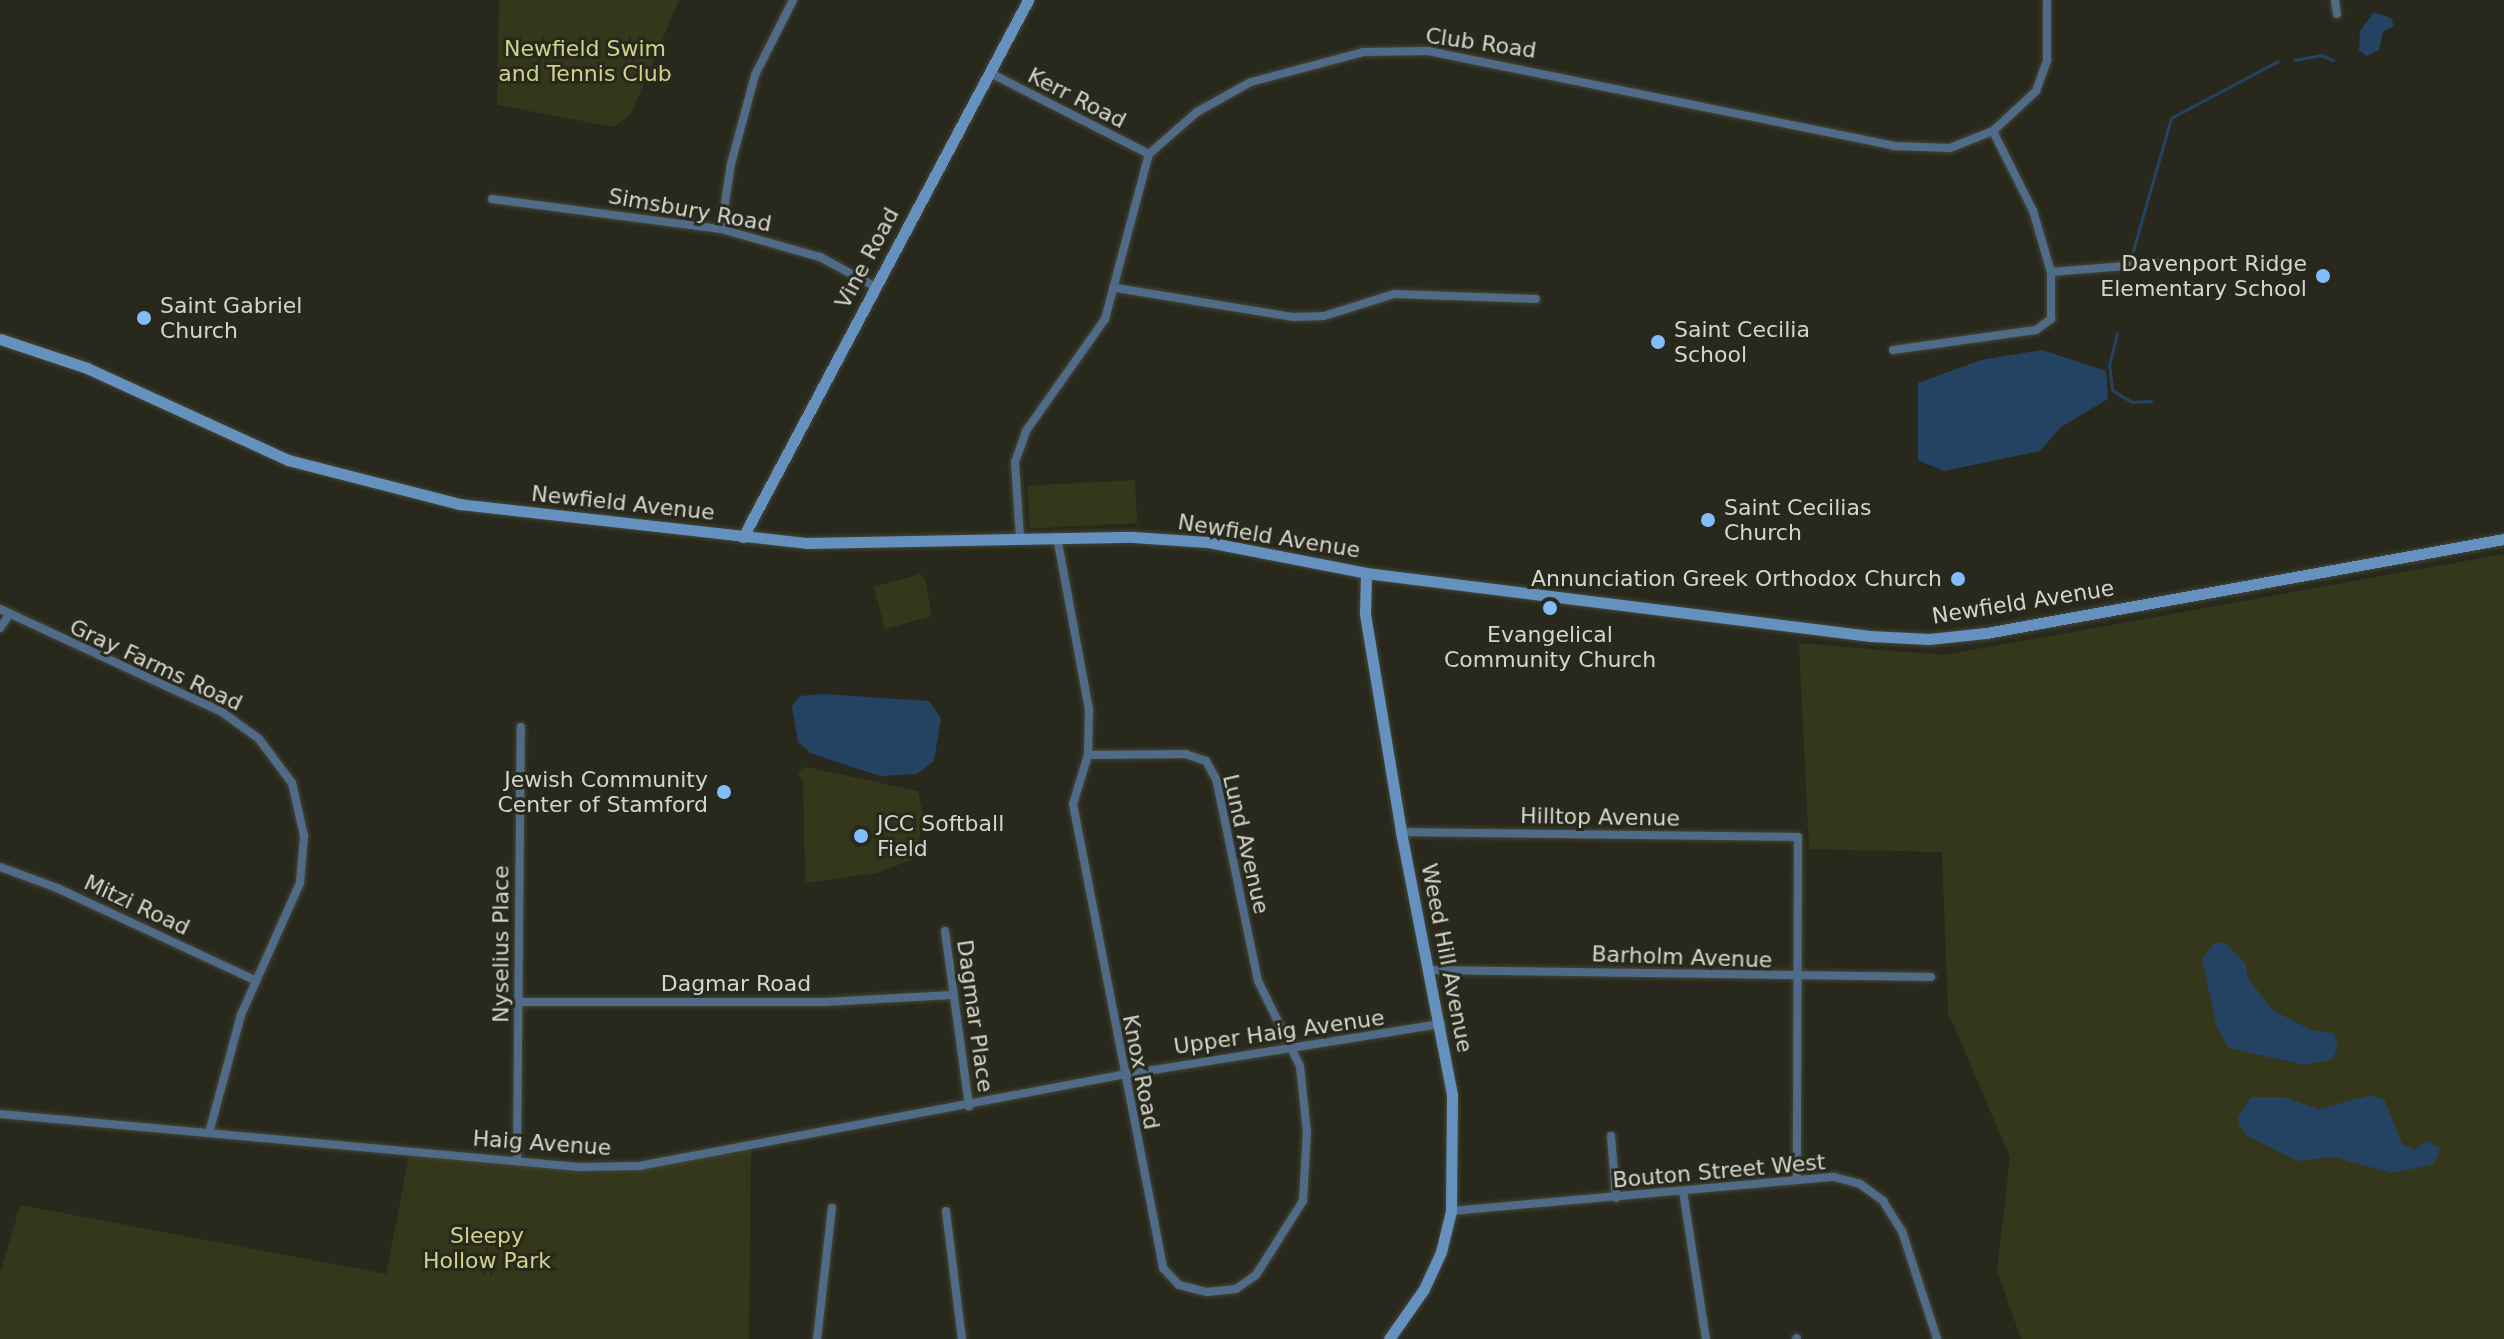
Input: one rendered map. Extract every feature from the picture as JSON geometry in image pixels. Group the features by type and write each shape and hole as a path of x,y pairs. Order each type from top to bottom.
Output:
{"main road":[{"name":"Vine Road","path":"743,537 1028,0"},
{"name":"Newfield Avenue","path":"0,339 87,368 288,460 371,485 459,504 743,537 882,545 1057,537 1207,542 1366,573 1793,628 1929,639 1986,633 2504,539"},
{"name":"Weed Hill Avenue","path":"1366,573 1365,614 1401,832 1432,970 1452,1095 1451,1211 1441,1252 1424,1289 1389,1339"}],"street":[{"path":"721,229 731,164 755,75 793,0"},
{"name":"Club Road","path":"1149,154 1197,112 1251,82 1364,52 1428,51 1542,71 1893,146 1950,148 1993,131 2036,91 2047,60 2047,0"},
{"path":"2335,0 2337,14"},
{"name":"Kerr Road","path":"990,73 1149,154"},
{"path":"1893,350 2046,326 2054,305 2051,272 2033,211 1993,131"},
{"path":"1020,538 1014,498 1019,451 1026,431 1105,319 1116,288 1149,154"},
{"name":"Simsbury Road","path":"492,199 721,229 820,257 874,286"},
{"path":"2051,272 2163,263"},
{"path":"1116,288 1294,317 1324,316 1394,294 1536,299"},
{"name":"Knox Road","path":"1057,537 1089,709 1088,755 1073,804 1122,1075 1163,1268 1179,1285 1207,1292 1236,1289 1256,1275 1303,1201 1307,1132 1300,1066 1290,1046"},
{"name":"Gray Farms Road","path":"0,609 8,616 222,712 245,726 280,762 299,806 304,862 292,905 229,1046 209,1133"},
{"path":"0,628 8,616"},
{"name":"Nyselius Place","path":"517,1160 521,727"},
{"name":"Lund Avenue","path":"1088,755 1186,754 1206,761 1216,779 1258,981 1290,1046"},
{"name":"Hilltop Avenue","path":"1401,832 1798,837 1796,978"},
{"name":"Mitzi Road","path":"0,867 57,888 256,981"},
{"name":"Dagmar Place","path":"945,931 969,1106"},
{"name":"Barholm Avenue","path":"1432,970 1796,978 1931,977"},
{"path":"1796,978 1797,1180"},
{"name":"Dagmar Road","path":"519,1002 824,1002 952,995"},
{"name":"Upper Haig Avenue","path":"1122,1075 1290,1046 1367,1040 1442,1024"},
{"name":"Haig Avenue","path":"0,1114 517,1160 639,1166 1122,1075"},
{"path":"1611,1136 1616,1198"},
{"name":"Bouton Street West","path":"1451,1211 1834,1177 1860,1184 1883,1201 1902,1231 1937,1339"},
{"path":"1683,1191 1706,1339"},
{"path":"817,1339 832,1208"},
{"path":"946,1211 962,1339"}],"green space":[{"name":"Newfield Swim and Tennis Club","path":"499,0 679,0 631,114 614,127 497,105"},
{"path":"1135,480 1137,523 1029,529 1027,486"},
{"path":"2504,554 2504,1339 2021,1339 1997,1270 2010,1157 1948,1012 1942,852 1809,849 1799,643 1944,655"},
{"path":"920,574 925,578 932,616 885,629 874,587"},
{"name":"JCC Softball Field","path":"806,767 918,791 923,815 916,858 877,873 805,883 803,782 798,773"},
{"name":"Sleepy Hollow Park","path":"751,1145 749,1339 0,1339 0,1275 20,1205 386,1274 410,1151 614,1167"}],"water":[{"path":"2374,12 2391,18 2394,26 2383,31 2379,50 2367,56 2359,50 2360,31"},
{"path":"2042,350 2106,371 2108,399 2061,427 2040,451 1944,471 1918,460 1918,383 1981,360"},
{"path":"823,694 929,701 941,718 934,761 917,774 880,776 810,753 798,742 792,706 800,696"},
{"path":"2215,942 2226,944 2246,964 2247,976 2271,1009 2311,1030 2334,1033 2338,1046 2333,1059 2305,1065 2229,1048 2217,1028 2202,959"},
{"path":"2371,1095 2384,1099 2402,1144 2414,1150 2427,1141 2440,1148 2434,1164 2392,1173 2334,1157 2297,1161 2246,1135 2239,1126 2238,1116 2251,1097 2283,1097 2319,1109"}],"waterway":[{"path":"2294,60 2321,55 2333,60"},
{"path":"2132,254 2171,118 2278,61"},
{"path":"2117,333 2109,364 2112,390 2132,402 2151,401"}],"place":[{"name":"Davenport Ridge Elementary School","path":"2323,276"},
{"name":"Saint Gabriel Church","path":"144,318"},
{"name":"Saint Cecilia School","path":"1658,342"},
{"name":"Saint Cecilias Church","path":"1708,520"},
{"name":"Annunciation Greek Orthodox Church","path":"1958,579"},
{"name":"Evangelical Community Church","path":"1550,608"},
{"name":"Jewish Community Center of Stamford","path":"724,792"},
{"name":"JCC Softball Field","path":"861,836"}]}
